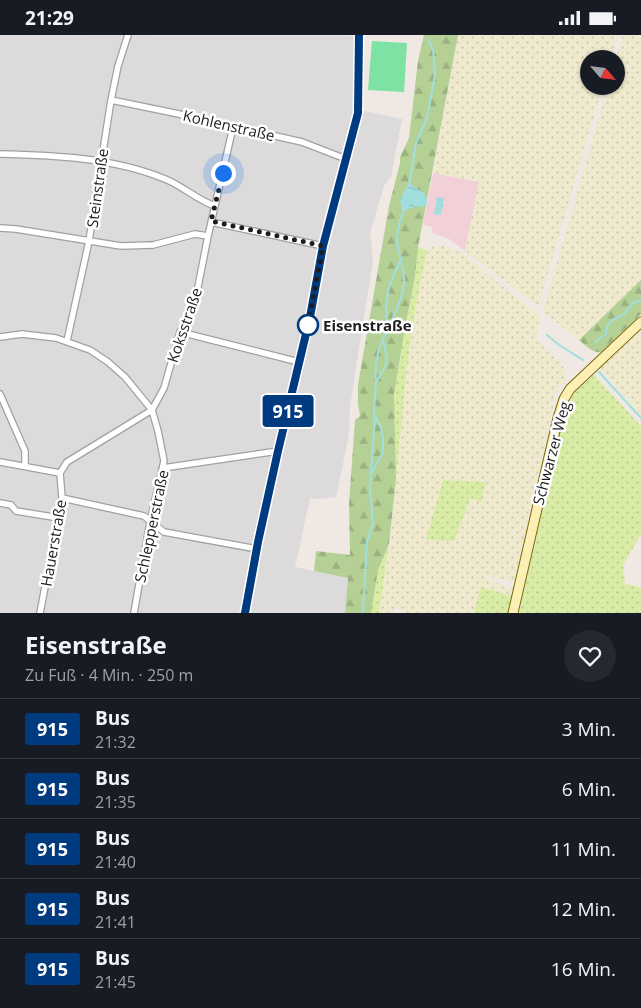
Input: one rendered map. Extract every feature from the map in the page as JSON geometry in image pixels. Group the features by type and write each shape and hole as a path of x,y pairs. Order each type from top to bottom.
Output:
{"street":[{"name":"Steinstraße","path":"67,341 89,241 111,100 118,66 128,35"},
{"path":"245,613 278,451 300,362 323,246 358,113 359,35"},
{"name":"Kohlenstraße","path":"111,100 302,142 346,159"},
{"name":"Koksstraße","path":"60,473 68,462 152,410 164,388 180,332 188,319 196,297 211,221 233,127"},
{"path":"0,154 38,155 136,168 167,180 204,202 215,206"},
{"path":"211,221 323,246"},
{"path":"0,228 121,246 153,245 195,234 208,236"},
{"name":"Schwarzer Weg","path":"513,613 564,399 570,389 641,322"},
{"path":"180,332 300,362"},
{"name":"Schlepperstraße","path":"0,337 22,334 67,341 90,350 125,377 152,410 164,461 150,522 134,613"},
{"path":"0,394 25,451 25,466"},
{"path":"163,468 278,451"},
{"path":"0,462 60,473"},
{"name":"Hauerstraße","path":"40,613 62,498 60,473"},
{"path":"62,498 144,516 164,532 257,549"},
{"path":"0,503 10,505 16,511 59,518"}],"shaded area":[{"path":"0,35 353,36 357,46 355,109 402,119 391,177 384,186 370,233 373,260 350,406 349,435 336,497 310,498 295,567 348,578 345,613 0,613"},
{"path":"458,35 618,35 614,50 580,50 580,95 600,95 538,306 465,251 479,182 433,173"},
{"path":"623,35 641,35 641,280 579,340 543,312 605,95 625,95 625,50 619,50"},
{"path":"433,173 479,182 465,251 449,239 432,232 432,227 423,225"},
{"path":"434,246 443,246 460,252 541,317 536,337 564,368 566,381 557,389 514,582 488,576 486,579 514,588 513,596 481,587 474,613 405,613 395,606 394,613 379,613 390,544 407,366 416,304 427,250","holes":["486,482 472,498 454,542 426,540"]},
{"path":"641,330 641,416 600,368"}],"green space":[{"path":"424,35 458,35 418,247 415,276 394,394 396,479 389,544 378,570 371,613 345,613 348,578 314,571 316,551 350,555 349,503 355,420 360,416 358,385 389,206 400,157 409,138 418,61"},
{"path":"372,41 407,43 404,92 368,90"},
{"path":"418,247 427,250 416,304 407,366 396,479 394,394 415,276"},
{"path":"641,280 641,314 601,352 586,347 579,340"},
{"path":"594,375 641,426 641,534 623,565 625,584 641,587 641,613 519,613 563,420 574,393"},
{"path":"443,480 486,482 481,502 471,498 454,541 426,540"},
{"path":"389,544 379,613 371,613 378,570"},
{"path":"481,587 513,596 509,613 474,613"}],"water":[{"path":"409,183 424,194 427,204 423,207 412,208 403,212 401,199"},
{"path":"437,197 444,198 441,215 434,214"}],"waterway":[{"path":"409,185 416,143 427,118 435,75 433,49 428,40"},
{"path":"376,382 376,368 381,343 397,309 404,284 404,273 397,238 403,212"},
{"path":"388,326 386,308 388,291 401,259"},
{"path":"595,342 606,334 607,327 612,320 623,315 633,303 641,300"},
{"path":"547,335 583,360"},
{"path":"363,613 367,542 373,523 370,490 371,474 383,452 381,428 374,411 376,382 385,367 387,358 383,339"},
{"path":"599,372 641,418"},
{"path":"371,472 375,416"}],"bus line":[{"name":"915","path":"245,613 258,542 310,317 323,246 353,138 358,113 359,35"}],"place":[{"name":"Eisenstraße","path":"308,325"}],"route":[{"path":"223,173 211,221 323,246 308,325"}]}
